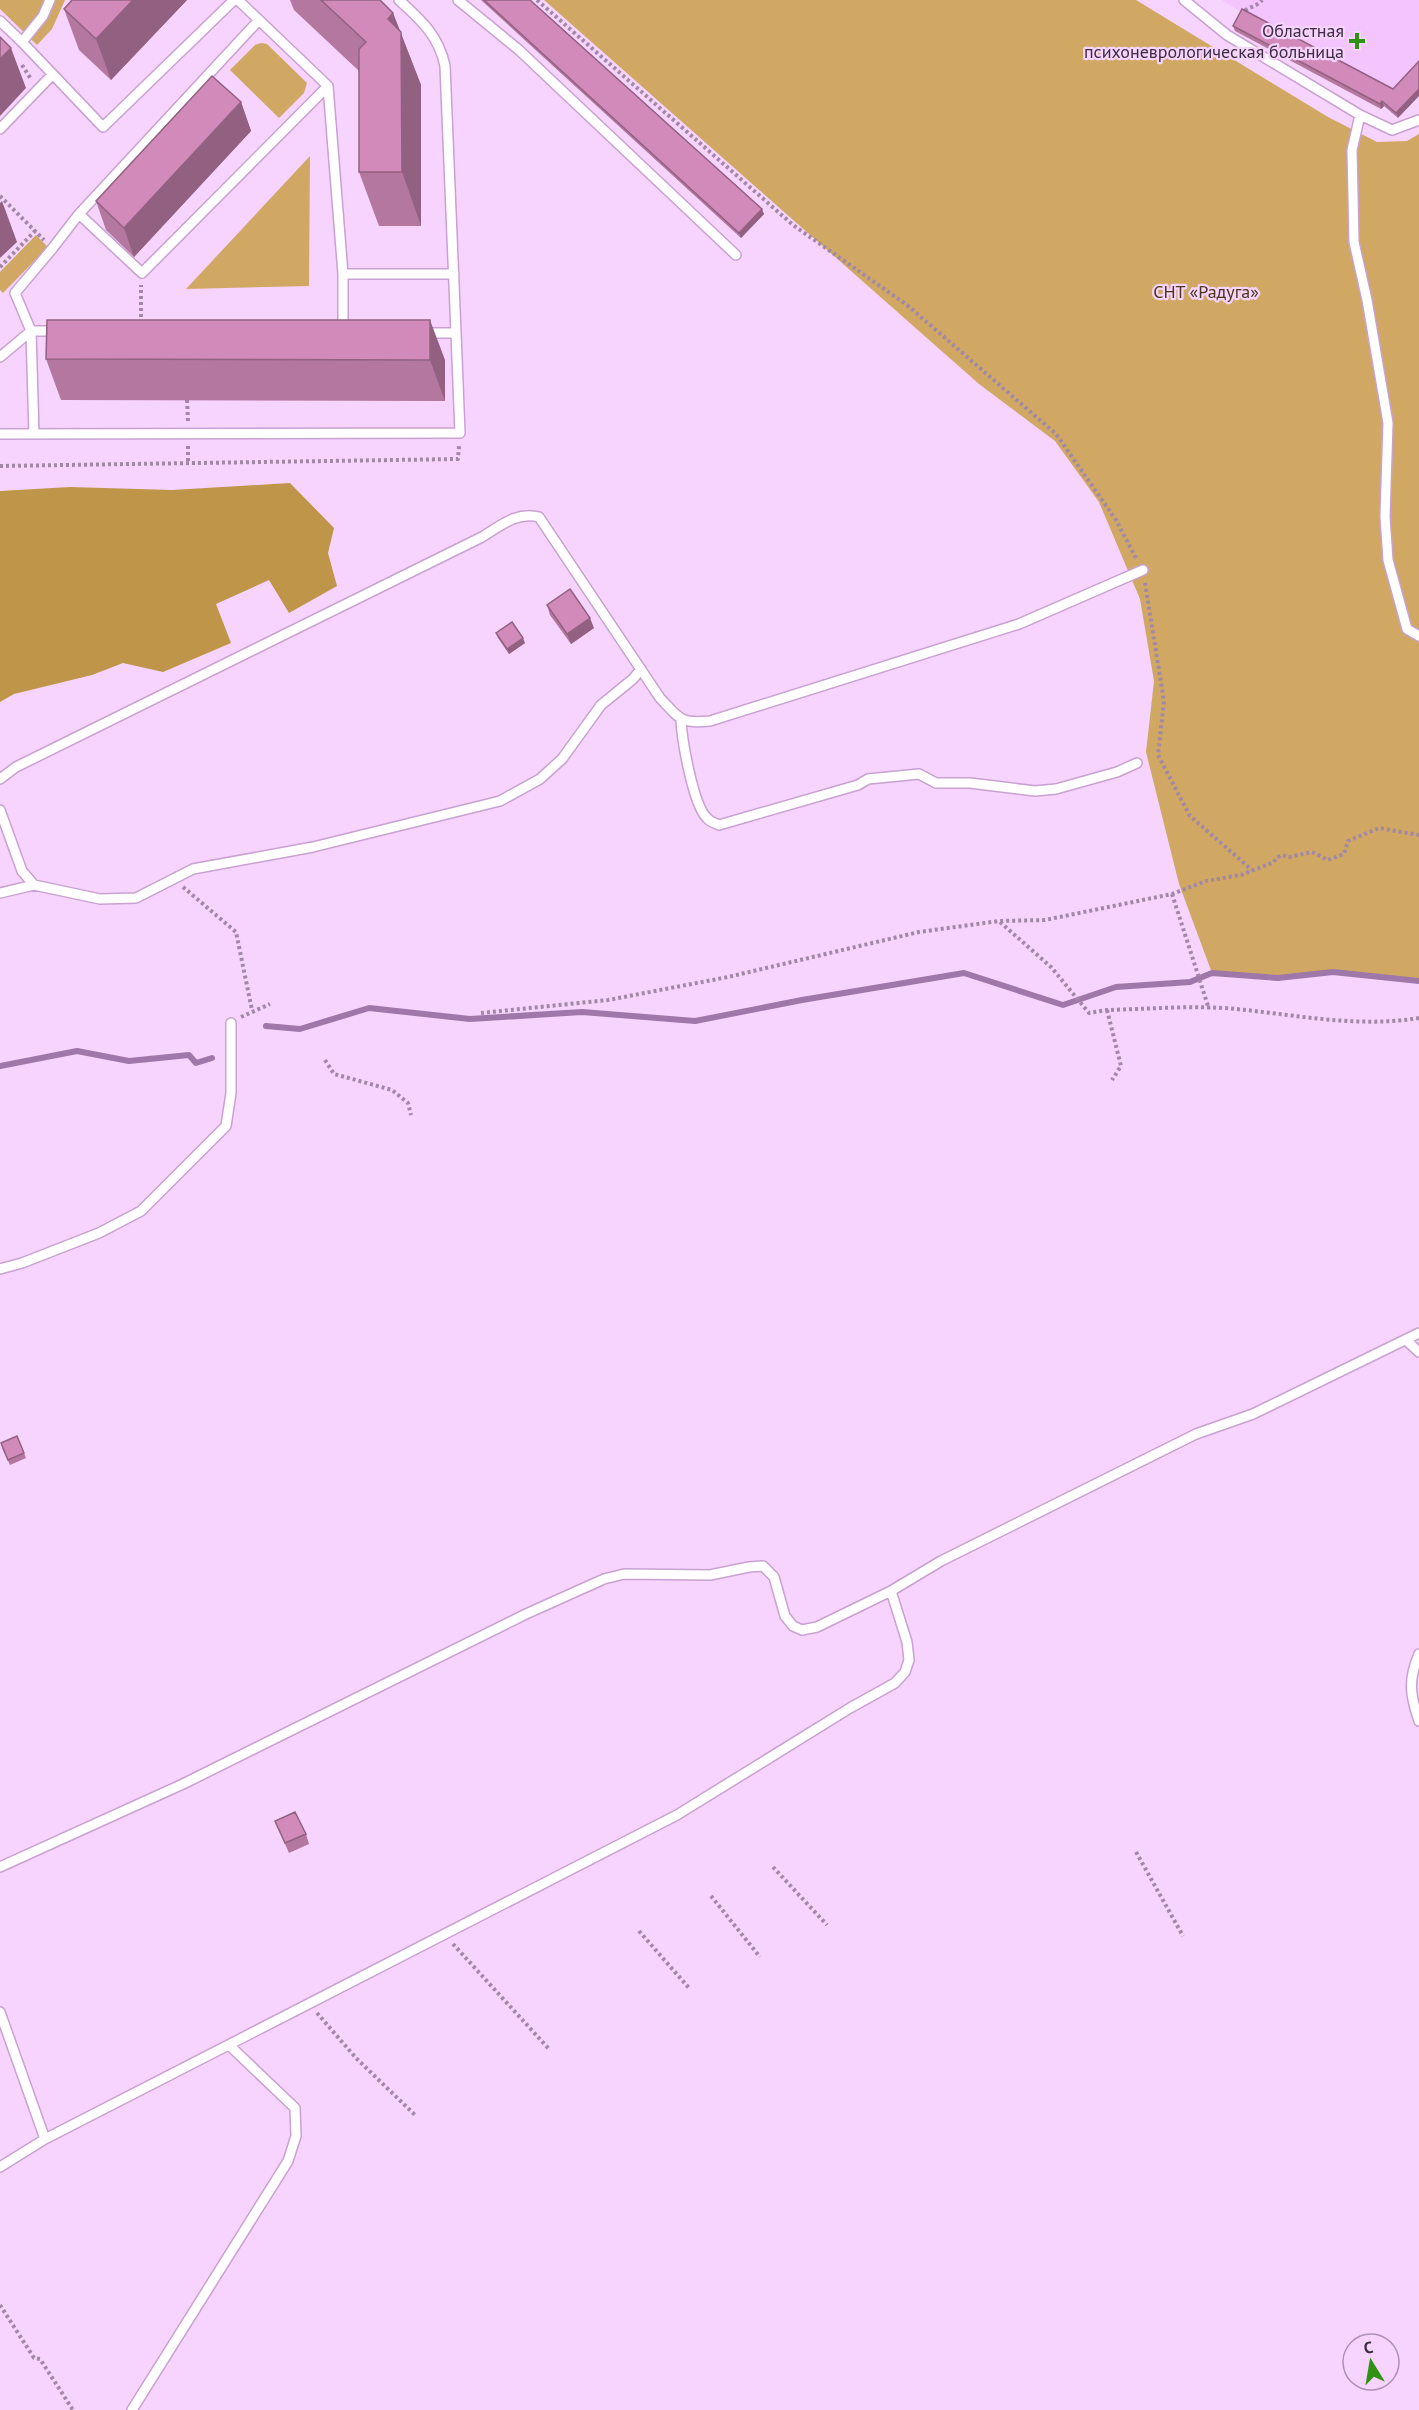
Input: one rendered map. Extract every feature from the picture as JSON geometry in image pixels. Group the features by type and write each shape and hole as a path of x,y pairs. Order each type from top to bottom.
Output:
{"lane":[{"path":"22,42 43,16 50,0"},
{"path":"0,21 103,127 236,0 328,86 343,274 343,332"},
{"path":"0,434 460,433 442,49 421,20 399,0"},
{"path":"458,0 519,50 736,255"},
{"path":"1184,0 1227,35 1360,115 1392,130 1419,120"},
{"path":"34,434 31,331 15,292 79,214 258,21"},
{"path":"0,129 52,75"},
{"path":"79,214 142,273 328,86"},
{"path":"1360,115 1352,150 1354,242 1367,300 1388,423 1385,517 1388,560 1407,628 1419,636"},
{"path":"343,274 454,274"},
{"path":"0,357 31,331 64,331"},
{"path":"331,332 355,332"},
{"path":"411,333 456,333"},
{"path":"0,779 16,767 482,537 516,516 530,514 539,517 660,698 681,720 693,722 710,721 1019,624 1143,570"},
{"path":"0,892 34,885 100,899 136,898 193,869 313,847 500,801 540,779 562,759 601,705 633,679 641,669"},
{"path":"681,720 687,765 703,814 719,825 847,788 868,779 919,774 936,783 970,783 1035,791 1056,789 1107,775 1137,762"},
{"path":"0,810 22,871 34,885"},
{"path":"0,1269 22,1263 99,1233 141,1211 226,1125 231,1093 231,1023"},
{"path":"0,1867 183,1784 505,1624 604,1579 624,1574 710,1575 763,1566 774,1577 785,1616 793,1626 802,1629 817,1627 891,1591 941,1562 1202,1432 1253,1414 1419,1333"},
{"path":"1406,1341 1419,1352"},
{"path":"0,2166 45,2139 677,1815 850,1708 895,1683 905,1672 909,1660 907,1642 891,1591"},
{"path":"1419,1654 1413,1668 1410,1695 1419,1721"},
{"path":"0,2012 45,2139"},
{"path":"132,2410 288,2161 296,2136 295,2108 229,2045"}],"path":[{"path":"537,0 793,225 907,305 1056,434 1116,520 1143,570 1164,701 1158,755 1190,816 1252,870"},
{"path":"1227,35 1245,8 1259,4 1262,0"},
{"path":"20,63 27,70 36,92"},
{"path":"0,196 52,249"},
{"path":"0,267 35,231"},
{"path":"141,330 142,273"},
{"path":"0,466 458,459 460,433"},
{"path":"481,1012 608,1000 728,977 919,932 999,921 1045,920 1172,894 1206,881 1241,874 1274,862 1282,855 1289,857 1312,852 1328,860 1344,855 1348,841 1379,828 1419,835"},
{"path":"172,879 236,932 252,1010 270,1004"},
{"path":"1172,894 1209,1009"},
{"path":"999,921 1051,967 1089,1013 1107,1010 1233,1009 1306,1019 1390,1023 1419,1018"},
{"path":"1107,1010 1121,1066 1112,1080"},
{"path":"325,1060 334,1074 392,1090 408,1103 411,1115"},
{"path":"1137,1852 1183,1936"},
{"path":"773,1867 827,1925"},
{"path":"711,1896 760,1956"},
{"path":"639,1931 689,1988"},
{"path":"444,1934 549,2049"},
{"path":"309,2003 357,2058 415,2115"},
{"path":"0,2305 34,2358 40,2359 73,2410"}],"shaded area":[{"name":"Областная психоневрологическая больница","path":"1222,0 1419,0 1419,68 1395,94"},
{"path":"290,483 334,528 328,553 337,586 289,613 269,580 216,604 231,643 163,672 123,663 92,675 14,694 0,702 0,491 70,487 172,490"}],"green space":[{"path":"0,0 65,0 52,29 37,45 0,9"},
{"name":"СНТ «Радуга»","path":"544,0 1136,0 1328,117 1377,142 1407,141 1419,134 1419,981 1333,972 1278,978 1212,973 1179,884 1146,752 1154,681 1140,599 1099,502 1055,441 979,384"},
{"path":"267,44 307,83 304,93 279,118 230,70 255,45"},
{"path":"310,156 309,286 186,289"},
{"path":"36,235 48,247 3,293 0,290 0,272"}],"building":[{"path":"72,0 133,0 96,39 64,9"},
{"path":"321,0 380,0 393,13 388,19 401,32 402,172 359,172 359,49 366,42"},
{"path":"484,0 530,0 762,209 739,233"},
{"path":"1242,9 1393,89 1419,61 1419,89 1396,113 1382,101 1380,104 1233,26"},
{"path":"0,37 11,48 0,59"},
{"path":"212,76 241,102 124,228 96,201"},
{"path":"47,320 430,320 430,360 46,359"},
{"path":"570,589 590,618 567,634 547,605"},
{"path":"512,622 523,638 507,649 496,633"},
{"path":"17,1436 24,1453 8,1460 1,1443"},
{"path":"295,1812 306,1834 285,1843 275,1821"}],"waterway":[{"path":"266,1026 300,1029 369,1008 470,1019 582,1012 695,1021 802,1000 964,973 1063,1005 1116,987 1190,982 1212,973 1278,978 1333,972 1419,981"},
{"path":"0,1066 77,1051 129,1061 189,1055 196,1063 212,1058"}],"place":[{"name":"Областная психоневрологическая больница","path":"1357,41"}]}
